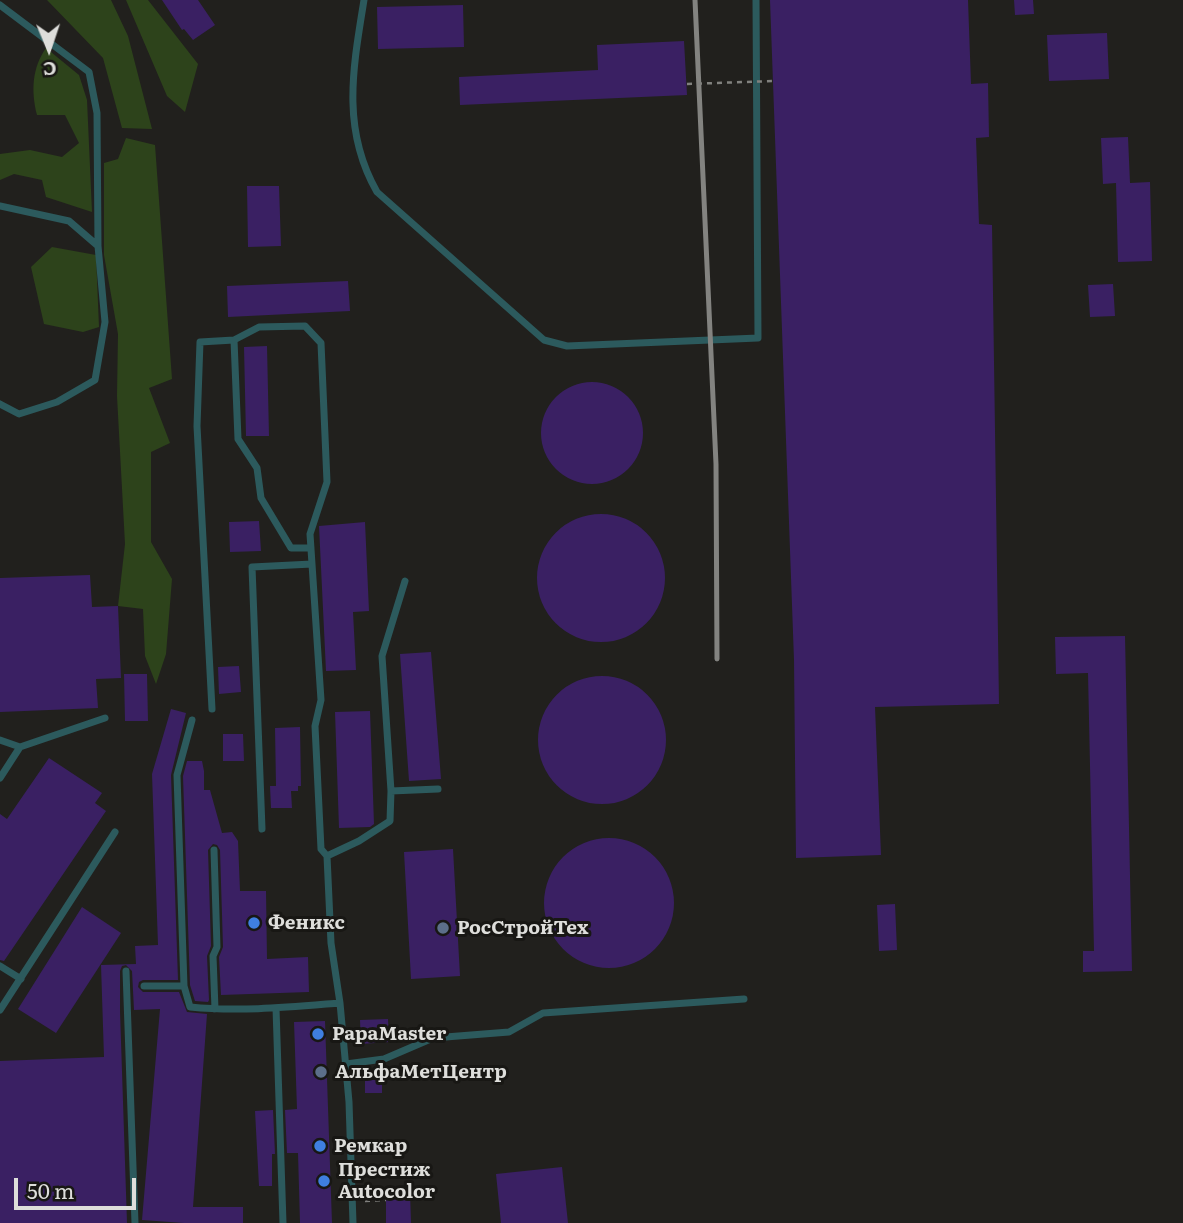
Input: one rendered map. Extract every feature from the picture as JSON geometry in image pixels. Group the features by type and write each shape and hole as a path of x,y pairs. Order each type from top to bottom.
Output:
{"lane":[{"path":"364,0 356,51 353,106 358,149 377,192 544,340 567,345 758,338 756,0"},
{"path":"0,5 89,72 97,113 98,246 105,321 95,380 57,402 19,414 0,404"},
{"path":"0,206 69,221 98,246"},
{"path":"212,709 197,426 200,342 234,340 259,327 306,326 321,343 327,482 310,534 321,700 315,726 321,849 327,856 331,943 340,1003 349,1102 352,1223"},
{"path":"234,340 238,439 257,468 261,498 291,548 310,548"},
{"path":"262,830 252,567 312,564"},
{"path":"327,856 359,841 390,821 391,791 382,656 405,581"},
{"path":"0,740 20,747 105,718"},
{"path":"192,720 177,775 184,986 190,1007 276,1008 340,1003"},
{"path":"0,778 20,747"},
{"path":"391,791 438,789"},
{"path":"0,1010 115,832"},
{"path":"214,850 217,947 213,956 215,1009"},
{"path":"0,966 21,979"},
{"path":"126,971 135,1223"},
{"path":"144,986 184,986"},
{"path":"346,1064 384,1059 433,1038 509,1032 543,1013 744,999"},
{"path":"276,1008 282,1223"}],"path":[{"path":"687,84 773,81"},
{"path":"352,1201 386,1200"}],"green space":[{"path":"47,0 111,0 128,36 152,129 122,128 103,58"},
{"path":"126,0 148,0 198,64 185,112 167,96"},
{"path":"46,48 79,75 87,100 92,212 46,197 42,180 14,174 0,180 0,154 30,150 62,157 79,143 65,115 37,115 34,80"},
{"path":"126,138 155,145 172,379 149,388 170,443 151,452 151,542 172,579 166,654 156,684 145,656 143,609 118,606 125,544 117,396 118,334 104,255 104,163 118,159"},
{"path":"52,247 96,255 99,327 83,332 44,324 31,267"}],"building":[{"path":"162,0 198,0 215,25 193,40 182,30"},
{"path":"770,0 968,0 971,84 988,83 989,137 976,138 979,224 992,225 999,704 875,707 881,855 796,858 794,660"},
{"path":"1014,0 1033,0 1034,14 1015,15"},
{"path":"463,5 464,47 378,49 377,7"},
{"path":"1107,33 1109,79 1049,81 1047,35"},
{"path":"684,41 687,95 460,105 459,77 598,70 597,45"},
{"path":"1128,137 1130,183 1150,182 1152,261 1118,262 1116,183 1103,184 1101,138"},
{"path":"247,186 279,186 281,246 248,247"},
{"path":"348,281 350,311 228,317 227,286"},
{"path":"1113,284 1115,316 1090,317 1088,285"},
{"path":"267,346 269,436 246,436 244,347"},
{"path":"592,382 611,386 628,397 639,414 643,433 639,452 628,469 611,480 592,484 573,480 556,469 545,452 541,433 545,414 556,397 573,386"},
{"path":"601,514 625,519 646,533 660,554 665,578 660,602 646,623 625,637 601,642 577,637 556,623 542,602 537,578 542,554 556,533 577,519"},
{"path":"259,521 261,551 230,552 229,522"},
{"path":"365,522 369,611 353,612 356,670 326,671 319,526"},
{"path":"90,575 92,607 118,606 121,678 96,679 98,708 0,712 0,578"},
{"path":"1125,636 1132,971 1083,972 1083,951 1094,951 1088,673 1056,674 1055,637"},
{"path":"431,652 441,779 409,781 400,654"},
{"path":"239,666 241,692 219,694 218,667"},
{"path":"124,674 147,674 148,721 125,721"},
{"path":"602,676 626,681 647,695 661,716 666,740 661,764 647,785 626,799 602,804 578,799 557,785 543,764 538,740 543,716 557,695 578,681"},
{"path":"171,709 186,713 171,775 178,980 143,980 138,987 143,992 179,992 187,1012 207,1014 193,1207 243,1207 243,1223 142,1220 160,1009 134,1010 132,971 126,965 122,966 120,971 120,1011 127,1223 0,1223 0,1061 104,1057 101,965 136,964 135,946 158,945 152,774"},
{"path":"370,711 374,824 370,827 339,828 335,712"},
{"path":"300,727 301,786 298,786 298,791 291,791 292,808 271,808 270,786 276,786 275,728"},
{"path":"223,734 243,734 244,761 223,761"},
{"path":"49,758 102,793 95,803 106,811 4,961 0,960 0,814 7,819"},
{"path":"187,761 202,761 204,790 210,790 222,833 232,832 238,841 240,891 266,891 267,959 308,957 309,992 221,995 219,957 223,947 220,850 213,844 208,850 211,946 207,956 209,1000 195,1001 190,985 183,776"},
{"path":"609,838 634,843 655,857 669,878 674,903 669,928 655,949 634,963 609,968 584,963 563,949 549,928 544,903 549,878 563,857 584,843"},
{"path":"453,849 460,976 411,979 404,852"},
{"path":"895,904 897,950 879,951 877,905"},
{"path":"82,907 121,933 56,1033 18,1009"},
{"path":"388,1019 389,1042 361,1044 360,1020"},
{"path":"325,1021 332,1223 300,1223 298,1153 287,1153 285,1110 297,1109 294,1022"},
{"path":"365,1080 382,1080 382,1093 365,1093"},
{"path":"273,1110 275,1154 272,1154 272,1186 259,1186 255,1111"},
{"path":"562,1167 568,1223 501,1223 496,1174"},
{"path":"410,1191 411,1223 386,1223 386,1192"}],"railway":[{"path":"695,0 716,464 717,659"}],"place":[{"name":"Феникс","path":"254,923"},
{"name":"РосСтройТех","path":"443,928"},
{"name":"PapaMaster","path":"318,1034"},
{"name":"АльфаМетЦентр","path":"321,1072"},
{"name":"Ремкар","path":"320,1146"},
{"name":"Престиж Autocolor","path":"324,1181"}]}
